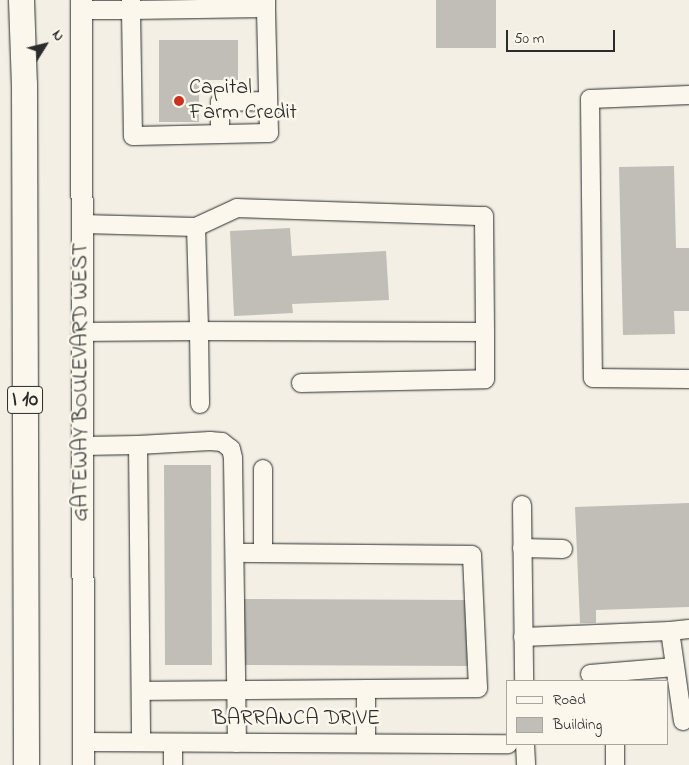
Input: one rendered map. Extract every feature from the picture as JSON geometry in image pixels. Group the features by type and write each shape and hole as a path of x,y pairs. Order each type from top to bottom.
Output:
{"highway":[{"name":"I 10","path":"21,0 24,84 26,765"},
{"path":"24,84 33,0"},
{"path":"26,716 32,765"}],"main road":[{"name":"GATEWAY BOULEVARD WEST","path":"81,5 83,765"}],"street":[{"path":"81,5 266,4 269,133 133,136 131,5"},
{"path":"689,95 590,99 593,378 689,379"},
{"path":"220,134 220,102 268,101"},
{"path":"82,224 196,227 237,208 484,216 485,379 301,383"},
{"path":"196,227 200,404"},
{"path":"82,332 485,332"},
{"path":"83,446 138,445 210,440 222,442 230,449 235,553 237,743"},
{"path":"138,445 141,742"},
{"path":"263,469 264,553"},
{"path":"522,505 524,680"},
{"path":"522,548 563,549"},
{"path":"141,691 478,688 472,555 235,553"},
{"path":"523,637 689,629"},
{"path":"670,631 680,722"},
{"path":"590,674 675,667"},
{"path":"366,689 366,743"},
{"name":"BARRANCA DRIVE","path":"83,742 507,744"},
{"path":"173,765 174,743"},
{"path":"526,745 526,765"},
{"path":"615,745 615,765"}],"building":[{"path":"436,0 496,0 496,48 436,48"},
{"name":"Capital Farm Credit","path":"159,40 238,40 238,80 199,80 199,122 159,122"},
{"path":"674,166 676,248 689,248 689,311 674,311 675,334 623,335 619,167"},
{"path":"290,228 292,256 386,251 389,300 292,304 293,313 234,316 230,231"},
{"path":"164,465 211,465 212,665 165,665"},
{"path":"689,503 689,607 596,610 596,623 580,623 575,507"},
{"path":"244,599 469,600 469,666 244,665"}],"place":[{"name":"Capital Farm Credit","path":"179,101"}]}
